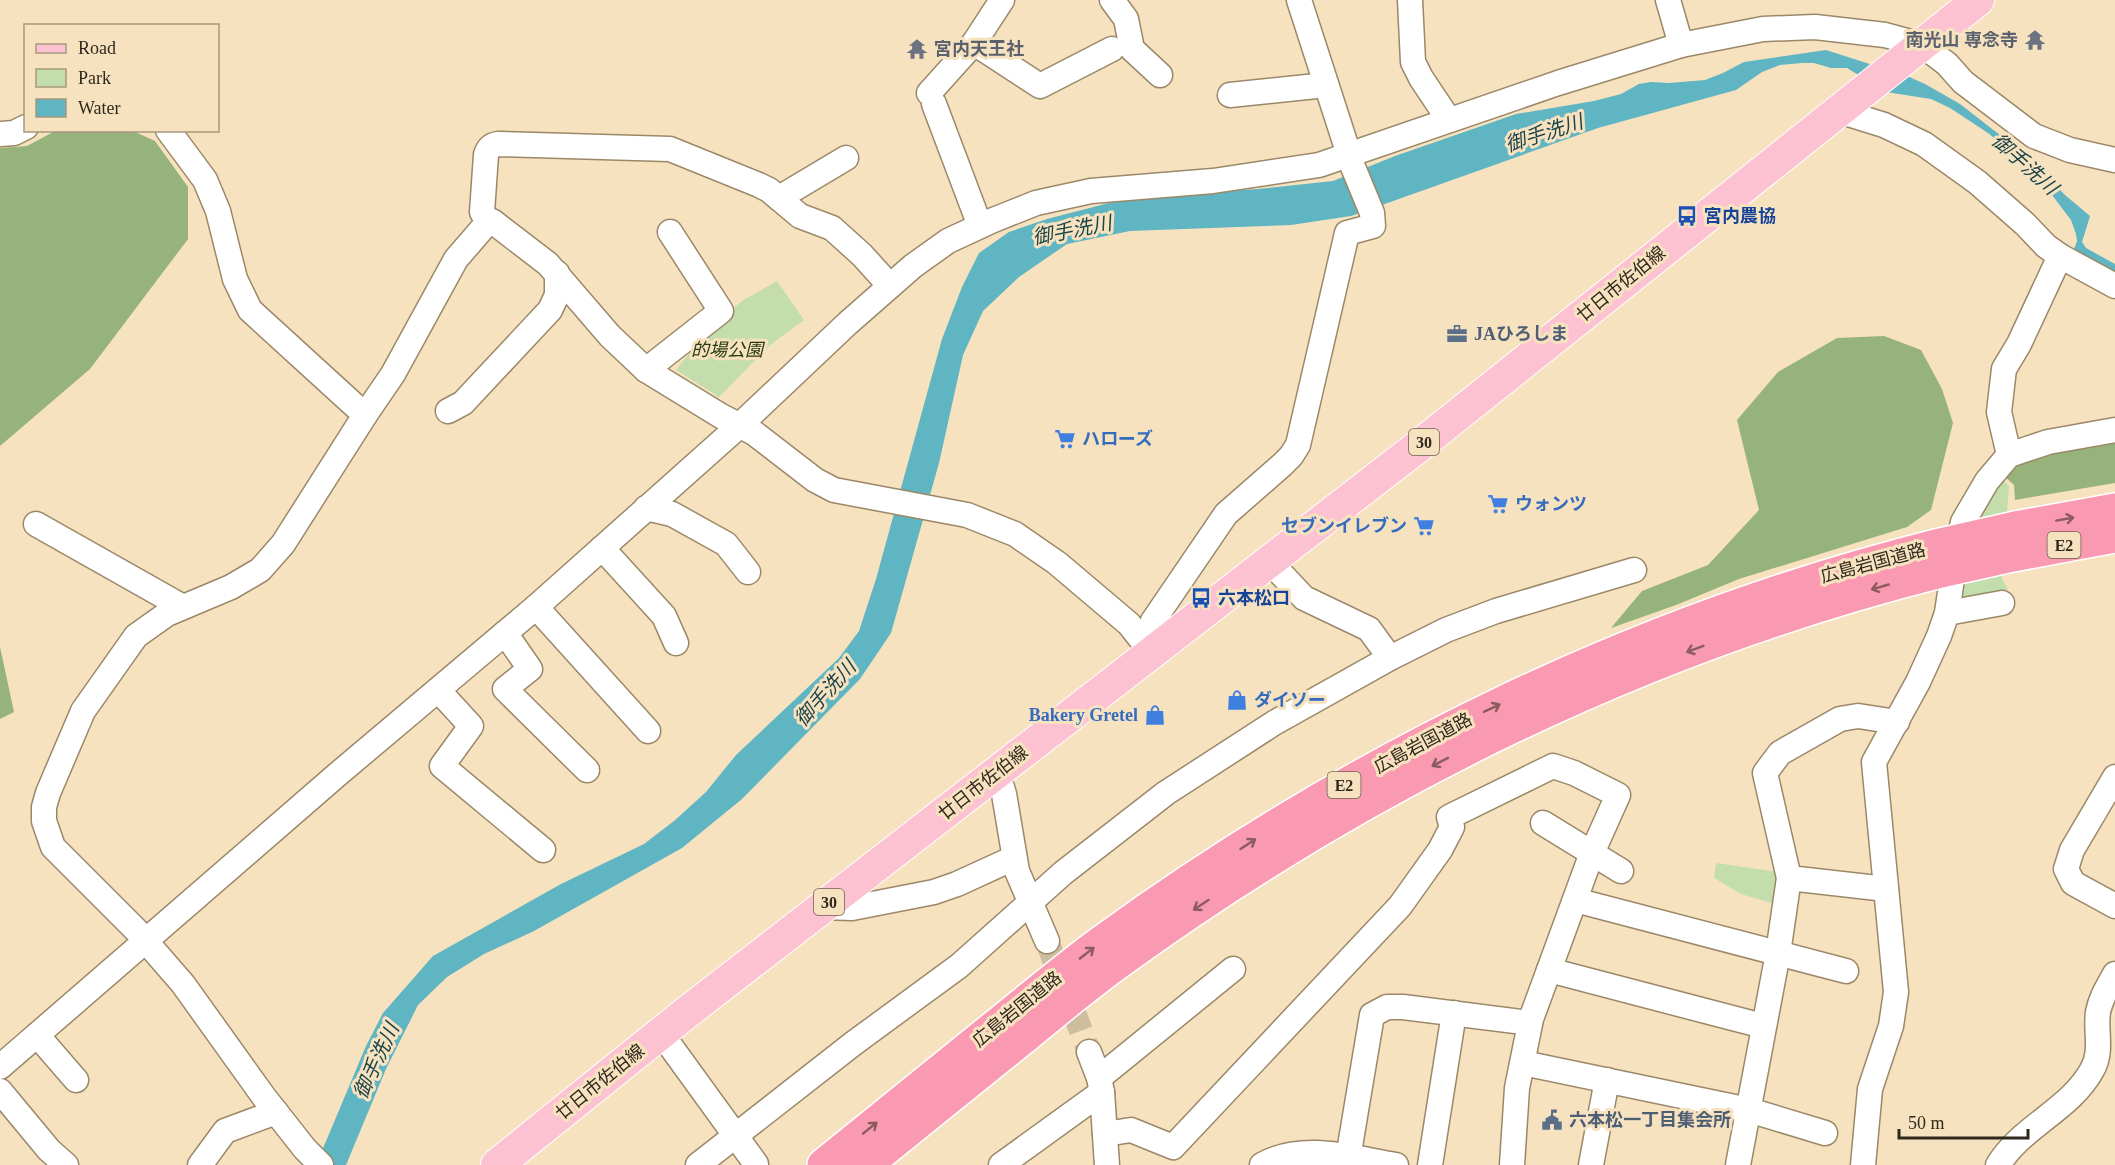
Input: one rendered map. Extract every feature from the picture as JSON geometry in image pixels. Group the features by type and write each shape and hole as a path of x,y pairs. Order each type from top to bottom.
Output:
{"highway":[{"name":"広島岩国道路","path":"865,1165 1115,964 1235,882 1377,796 1488,738 1620,678 2023,526 2115,510"},
{"name":"広島岩国道路","path":"824,1165 1099,944 1160,901 1256,838 1365,774 1476,715 1610,655 1747,601 1827,575 1938,559 2037,550 2115,536"}],"main road":[{"name":"廿日市佐伯線","path":"497,1165 661,1033 997,772 1149,647 1270,561 1428,438 1978,0"}],"street":[{"path":"980,226 932,99 974,43 1002,0"},
{"path":"1112,0 1126,19 1132,49 1160,75"},
{"path":"1149,647 1148,631 1159,612 1226,514 1282,465 1298,445 1347,233 1373,226 1372,213 1351,161 1299,0"},
{"path":"1410,0 1413,62 1420,78 1449,120"},
{"path":"1668,0 1681,45"},
{"path":"0,1067 536,607 739,426 913,266 948,241 980,226 1036,203 1091,191 1213,181 1351,161 1449,120 1681,45 1763,29 1815,27 1885,35 1911,54 1947,64 1963,82 2034,136 2070,150 2115,160"},
{"path":"974,43 1040,86 1112,49"},
{"path":"1230,95 1326,85"},
{"path":"1842,108 1884,125 1933,150 1977,182 2025,224 2046,246 2115,286"},
{"path":"0,134 14,133 24,129"},
{"path":"169,132 205,180 218,211 235,279 250,310 365,416"},
{"path":"890,286 832,228 800,216 769,190 670,149 498,144 492,145 486,155 482,212 488,222 494,223 557,273 610,336 646,370 754,433 825,486 845,493 967,515 1015,534 1037,547 1129,624 1149,647"},
{"path":"778,198 846,158"},
{"path":"315,1158 276,1112 183,984 145,941 53,847 47,835 44,807 79,720 94,694 136,636 160,618 246,580 273,558 393,374 456,258 488,222"},
{"path":"646,370 721,311 670,232"},
{"path":"2009,455 1999,412 2004,369 2019,344 2060,256"},
{"path":"448,411 463,403 550,310 558,295 557,273"},
{"path":"1863,1165 1870,1089 1891,1026 1896,992 1874,762 1927,664 1947,613 1963,522 1987,481 2009,455 2048,442 2115,430"},
{"path":"646,508 672,514 726,544 748,572"},
{"path":"36,524 183,608"},
{"path":"602,548 663,616 676,643"},
{"path":"1270,561 1304,598 1369,629 1390,658"},
{"path":"698,1165 854,1043 959,966 1063,873 1166,793 1274,723 1390,658 1446,630 1496,611 1634,570"},
{"path":"1947,613 2002,603"},
{"path":"536,607 648,731"},
{"path":"505,633 530,669 505,689 587,770"},
{"path":"438,690 471,726 442,766 543,850"},
{"path":"1738,1165 1778,953 1789,878 1765,773 1780,753 1840,719 1858,716 1897,722"},
{"path":"1105,1134 1131,1130 1173,1147 1400,906 1440,850 1452,826 1449,818 1553,766 1574,773 1618,795 1592,853 1530,1023 1517,1088 1512,1165"},
{"path":"997,772 1004,794 1014,858 1047,941"},
{"path":"2115,777 2072,850 2066,869 2073,883 2115,906"},
{"path":"1543,823 1622,871"},
{"path":"823,907 852,908 942,890 1014,858"},
{"path":"1789,878 1886,889"},
{"path":"1575,900 1846,971"},
{"path":"1001,1165 1101,1085 1233,969"},
{"path":"1549,970 1763,1026"},
{"path":"1998,1165 2022,1137 2073,1096 2092,1070 2107,1056 2098,1015 2101,999 2115,974"},
{"path":"1336,1159 1372,1015 1387,1007 1403,1007 1530,1023"},
{"path":"1430,1165 1454,1013"},
{"path":"661,1033 756,1164"},
{"path":"37,1035 76,1080"},
{"path":"1089,1052 1101,1085 1107,1165"},
{"path":"1522,1063 1749,1110 1825,1133"},
{"path":"1591,1165 1607,1080"},
{"path":"0,1091 49,1150 66,1165"},
{"path":"200,1165 225,1131 276,1112"},
{"path":"1262,1165 1277,1157 1311,1152 1336,1159 1396,1165"}],"green space":[{"path":"53,132 135,132 155,141 188,187 188,239 90,369 0,446 0,148 27,146"},
{"name":"的場公園","path":"777,281 804,320 770,345 719,397 676,370 707,331 742,301"},
{"path":"1884,336 1921,350 1942,389 1953,423 1931,510 1907,527 1739,579 1611,628 1642,591 1708,565 1759,510 1737,420 1778,372 1837,338"},
{"path":"2115,436 2115,483 2015,500 2014,485 2002,474 2013,461"},
{"path":"2002,479 2009,486 2002,579 2008,589 1960,601 1974,519"},
{"path":"0,647 14,712 0,719"},
{"path":"1716,863 1778,872 1775,904 1741,894 1714,878"}],"water":[{"name":"御手洗川","path":"1826,50 1907,76 1960,104 2027,156 2065,195 2090,216 2082,242 2086,248 2115,264 2115,273 2074,249 2077,241 2071,220 2033,170 1988,133 1950,108 1931,99 1886,92 1847,68 1831,68 1814,63 1780,65 1762,72 1736,90 1598,128 1351,216 1291,225 1130,231 1067,244 1019,277 983,311 963,355 939,463 891,633 860,679 742,799 682,848 534,931 484,954 447,977 418,1005 386,1069 346,1165 316,1165 366,1046 383,1013 433,956 561,884 644,844 706,792 736,755 839,658 859,631 876,579 942,339 962,287 979,253 1009,232 1047,219 1132,197 1258,189 1333,181 1395,156 1516,114 1594,101 1621,94 1639,84 1705,80 1744,62"}],"tunnel":[{"path":"1047,941 1089,1052"}],"place":[{"name":"南光山 専念寺","path":"2035,40"},
{"name":"宮内天王社","path":"917,49"},
{"name":"宮内農協","path":"1687,216"},
{"name":"JAひろしま","path":"1457,334"},
{"name":"ハローズ","path":"1065,439"},
{"name":"ウォンツ","path":"1498,504"},
{"name":"セブンイレブン","path":"1424,526"},
{"name":"六本松口","path":"1201,598"},
{"name":"ダイソー","path":"1237,700"},
{"name":"Bakery Gretel","path":"1155,715"},
{"name":"六本松一丁目集会所","path":"1552,1120"}]}
